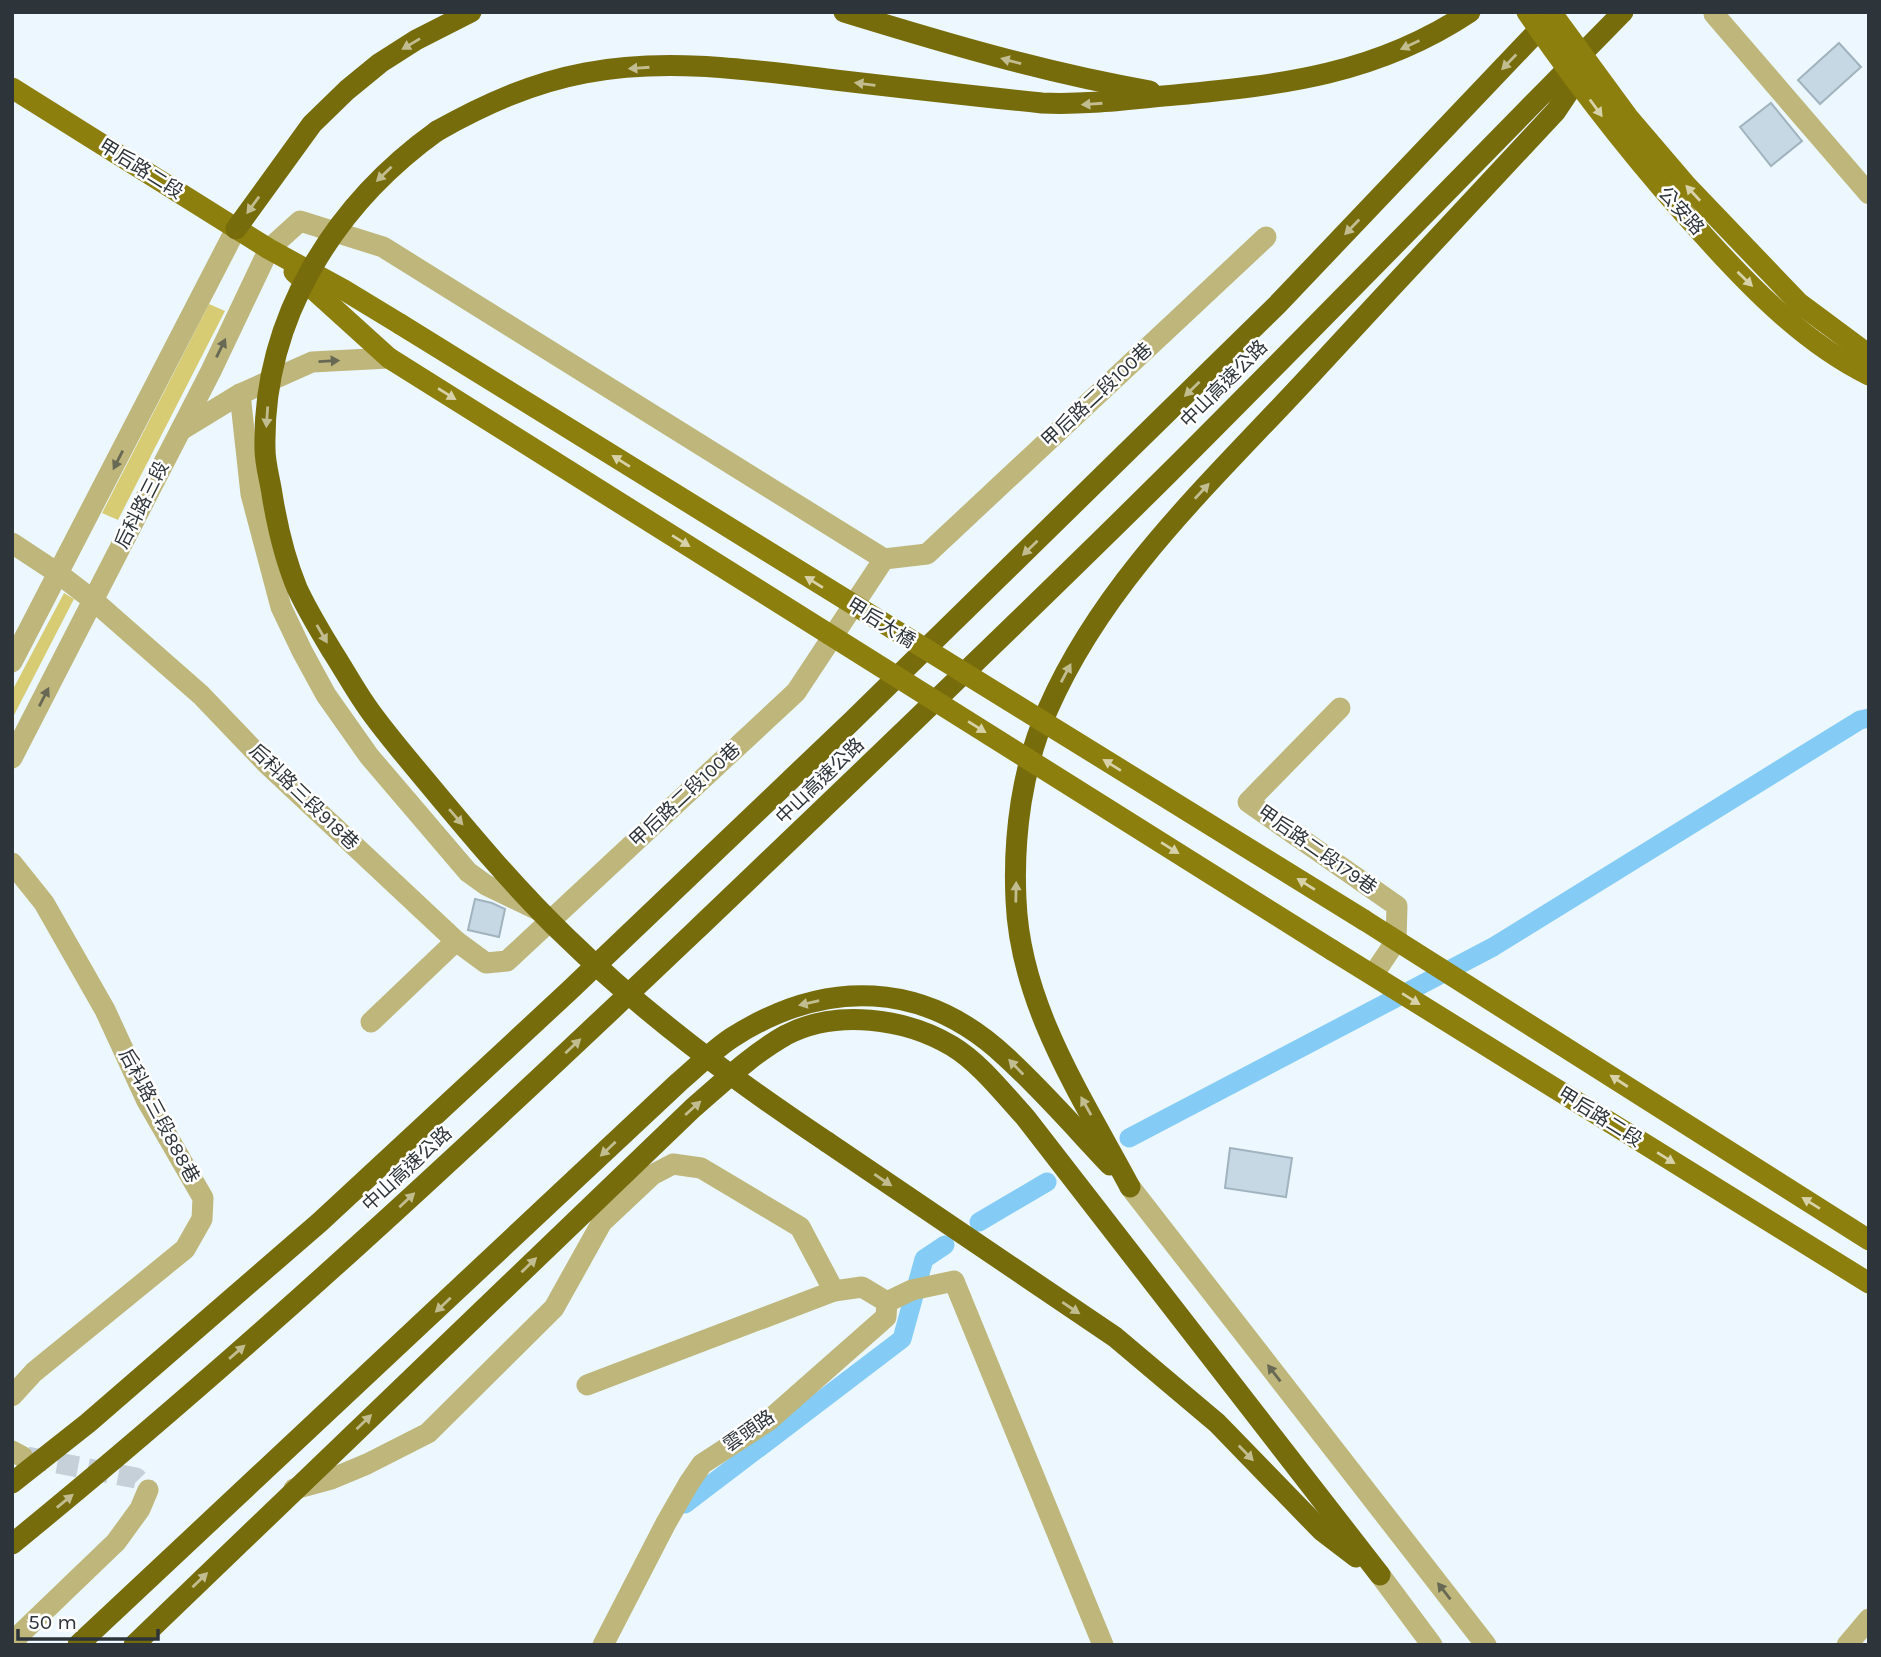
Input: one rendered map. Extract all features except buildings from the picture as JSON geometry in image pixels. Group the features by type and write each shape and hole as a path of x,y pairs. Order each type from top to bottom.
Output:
{"highway":[{"path":"236,229 312,124 347,90 380,63 416,40 471,12"},
{"path":"844,12 1016,63 1095,82 1173,95"},
{"path":"1380,1576 1322,1531 1217,1423 1115,1337 711,1062 612,980 530,901 446,805 369,710 297,588 277,524 265,451 269,386 279,342 308,273 346,216 388,169 437,131 508,94 588,72 676,66 742,68 1042,103 1081,104 1239,90 1290,82 1378,60 1450,25 1469,12"},
{"name":"中山高速公路","path":"12,1483 88,1423 320,1222 579,982 851,722 1277,305 1553,12"},
{"path":"1130,1187 1058,1055 1037,1002 1024,959 1016,901 1018,825 1028,769 1047,711 1068,667 1088,635 1157,540 1556,111 1623,12"},
{"name":"中山高速公路","path":"12,1544 99,1473 341,1261 613,1009 886,749 1168,473 1623,12"},
{"path":"78,1645 680,1082 730,1039 783,1012 809,1001 868,996 895,997 954,1020 1006,1056 1130,1187"},
{"path":"134,1645 693,1108 758,1054 787,1035 812,1026 848,1020 886,1022 920,1031 953,1046 983,1071 1025,1117 1380,1576"}],"main road":[{"name":"公安路","path":"1527,12 1611,128 1671,201 1730,264 1786,319 1853,367 1869,375"},
{"name":"公安路","path":"1553,12 1628,117 1687,186 1799,303 1869,355"},
{"name":"甲后路二段","path":"12,88 269,250 400,324"},
{"name":"甲后路二段","path":"269,250 389,358"},
{"name":"甲后大橋","path":"400,324 1364,920"},
{"name":"甲后大橋","path":"389,358 1332,950"},
{"name":"甲后路二段","path":"1364,920 1869,1240"},
{"name":"甲后路二段","path":"1332,950 1869,1283"}],"street":[{"path":"1714,13 1869,194"},
{"path":"269,250 300,221 383,247 884,559"},
{"path":"12,662 236,229"},
{"name":"甲后路二段100巷","path":"553,917 796,692 884,559 927,554 1266,237"},
{"name":"后科路三段","path":"12,758 94,601 269,250"},
{"path":"180,431 240,394 312,362 389,358"},
{"path":"240,394 251,494 281,607 326,695 369,756 468,872 486,885 553,917"},
{"name":"后科路三段918巷","path":"12,542 59,573 94,601 201,695 266,763 456,941 486,963 508,961 553,917"},
{"name":"甲后路二段179巷","path":"1340,708 1248,802 1397,906 1396,941"},
{"name":"后科路三段888巷","path":"12,863 44,903 104,1010 147,1101 203,1198 202,1219 185,1249 34,1372 12,1396"},
{"path":"371,1022 456,941"},
{"path":"1373,975 1396,941"},
{"path":"294,1489 331,1479 367,1464 428,1433 554,1308 602,1222 652,1175 673,1164 701,1168 800,1227 834,1291"},
{"path":"1130,1187 1486,1645"},
{"path":"587,1385 834,1291 862,1287 887,1303 912,1290 954,1282 1102,1645"},
{"name":"雲頭路","path":"603,1645 666,1523 702,1464 768,1421 886,1317 887,1303"},
{"path":"12,1642 116,1542 140,1509 148,1490"},
{"path":"1380,1576 1432,1645"},
{"path":"1847,1645 1869,1619"}],"shaded area":[{"path":"209,304 225,311 118,520 102,513"},
{"path":"64,593 74,599 12,719 12,691"}],"waterway":[{"path":"1129,1138 1493,947 1860,720 1869,718"},
{"path":"979,1222 1047,1182"},
{"path":"685,1504 902,1339 924,1259 945,1245"}],"tunnel":[{"path":"27,1457 136,1478 148,1490"}]}
